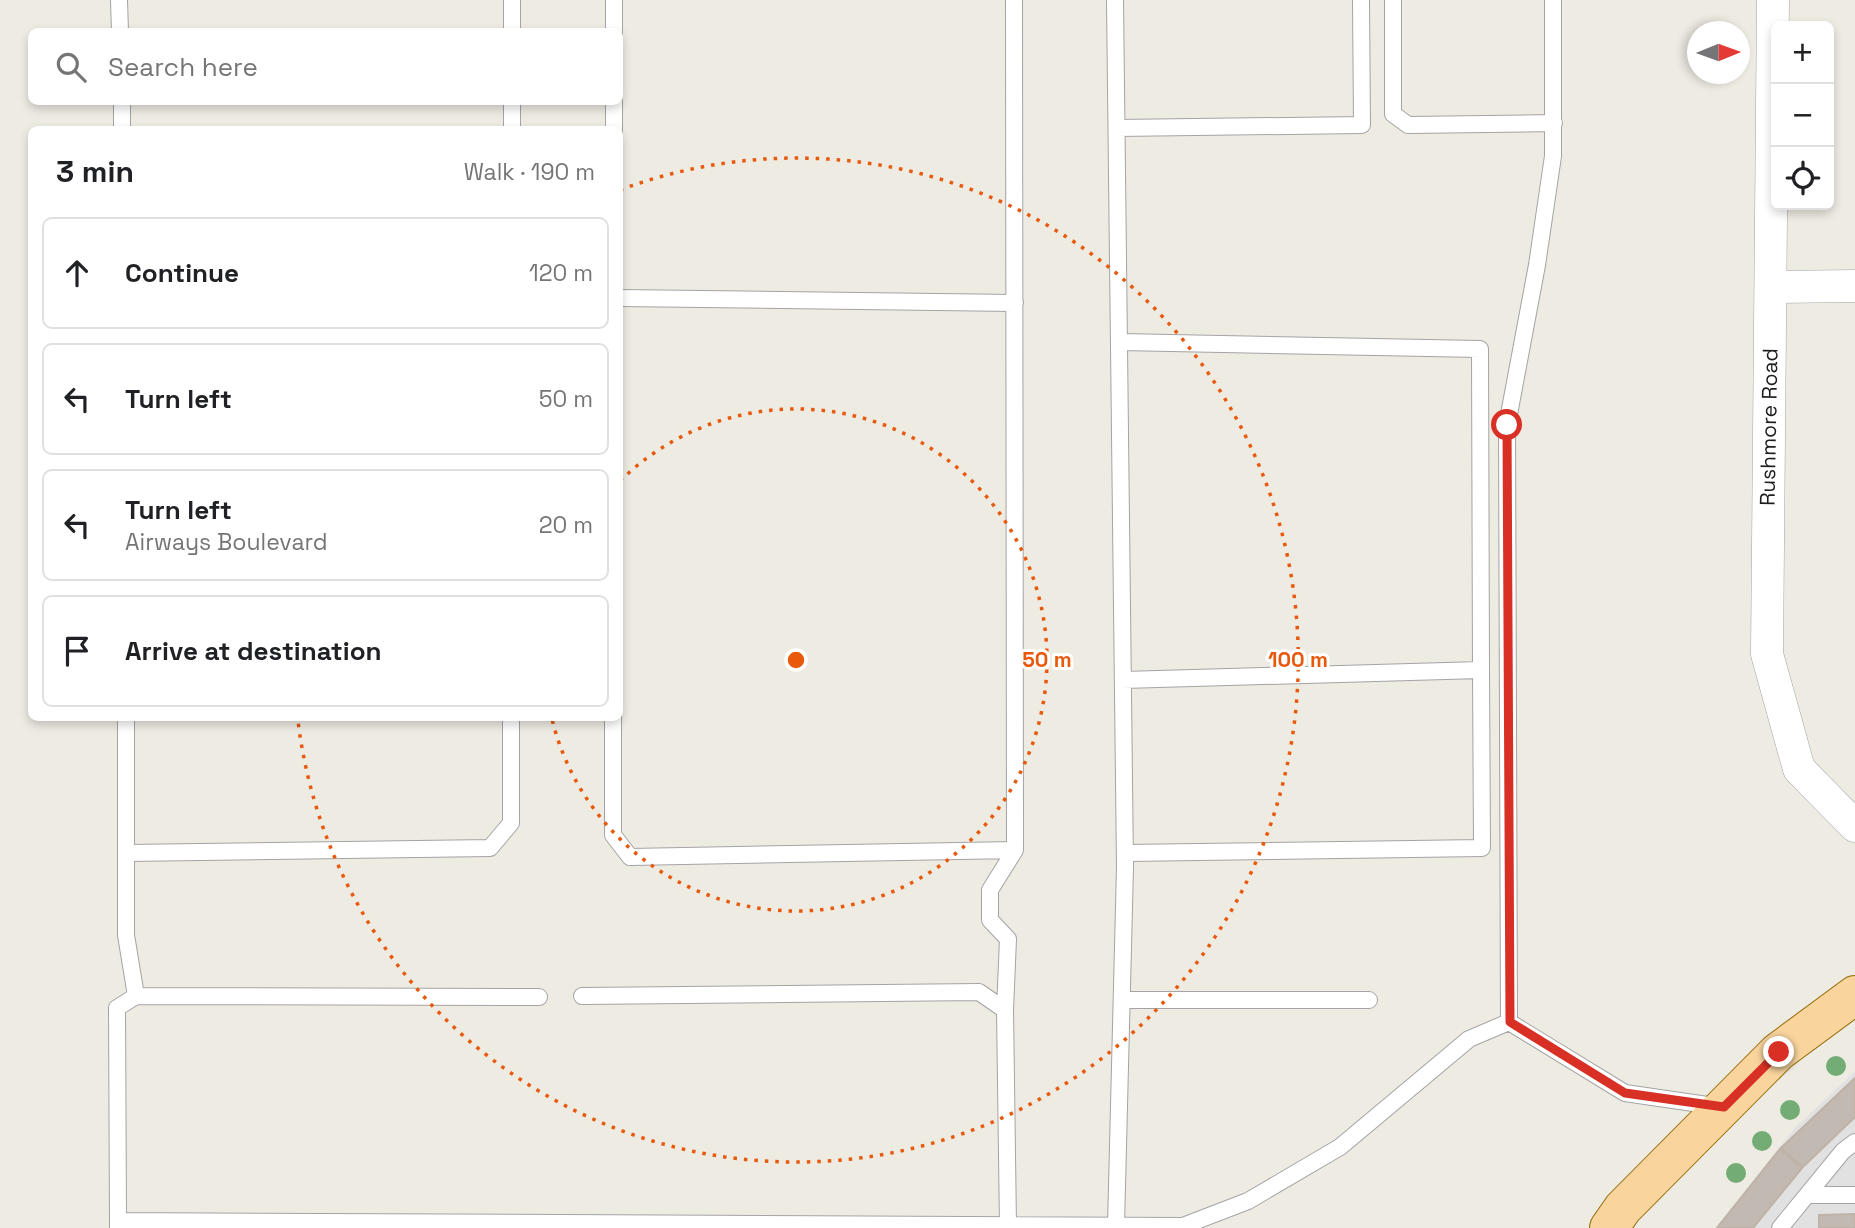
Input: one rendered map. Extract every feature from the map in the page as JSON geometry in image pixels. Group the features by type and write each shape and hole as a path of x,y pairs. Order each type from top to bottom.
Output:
{"main road":[{"path":"1610,1223 1779,1052 1855,995"}],"street":[{"name":"Rushmore Road","path":"1773,0 1767,653 1799,769 1855,826"},
{"path":"1771,287 1855,286"}],"lane":[{"path":"119,0 120,28"},
{"path":"512,0 512,28"},
{"path":"614,0 614,28"},
{"path":"1008,1226 1005,1010 1008,939 990,920 990,890 1015,850 1014,0"},
{"path":"1115,0 1125,853 1116,1226"},
{"path":"1117,128 1362,125 1361,0"},
{"path":"1393,0 1393,114 1408,125 1554,123"},
{"path":"1510,1022 1507,425 1538,265 1553,156 1553,0"},
{"path":"122,105 122,126"},
{"path":"512,105 512,126"},
{"path":"614,105 614,126"},
{"path":"623,298 1014,303"},
{"path":"1121,342 1480,349 1482,848 1125,853"},
{"path":"1123,680 1481,670"},
{"path":"126,721 127,935 136,996"},
{"path":"127,853 490,848 510,823 511,721"},
{"path":"613,721 613,835 630,857 1015,850"},
{"path":"582,996 979,992 1005,1010"},
{"path":"539,998 136,996 117,1008 118,1225 1183,1226 1248,1201 1339,1147 1469,1039 1510,1022"},
{"path":"1122,1000 1369,1000"},
{"path":"1510,1022 1625,1093 1724,1107"},
{"path":"1780,1228 1843,1151 1855,1142"},
{"path":"1807,1195 1855,1195"}],"shaded area":[{"path":"1855,1071 1855,1228 1715,1228 1794,1129"}],"building":[{"path":"1855,1078 1855,1117 1803,1167 1781,1148"},
{"path":"1780,1149 1802,1168 1753,1228 1717,1228"},
{"path":"1855,1214 1855,1228 1819,1228 1819,1215"}],"route":[{"path":"1507,425 1510,1022 1625,1093 1724,1107 1779,1052"}]}
